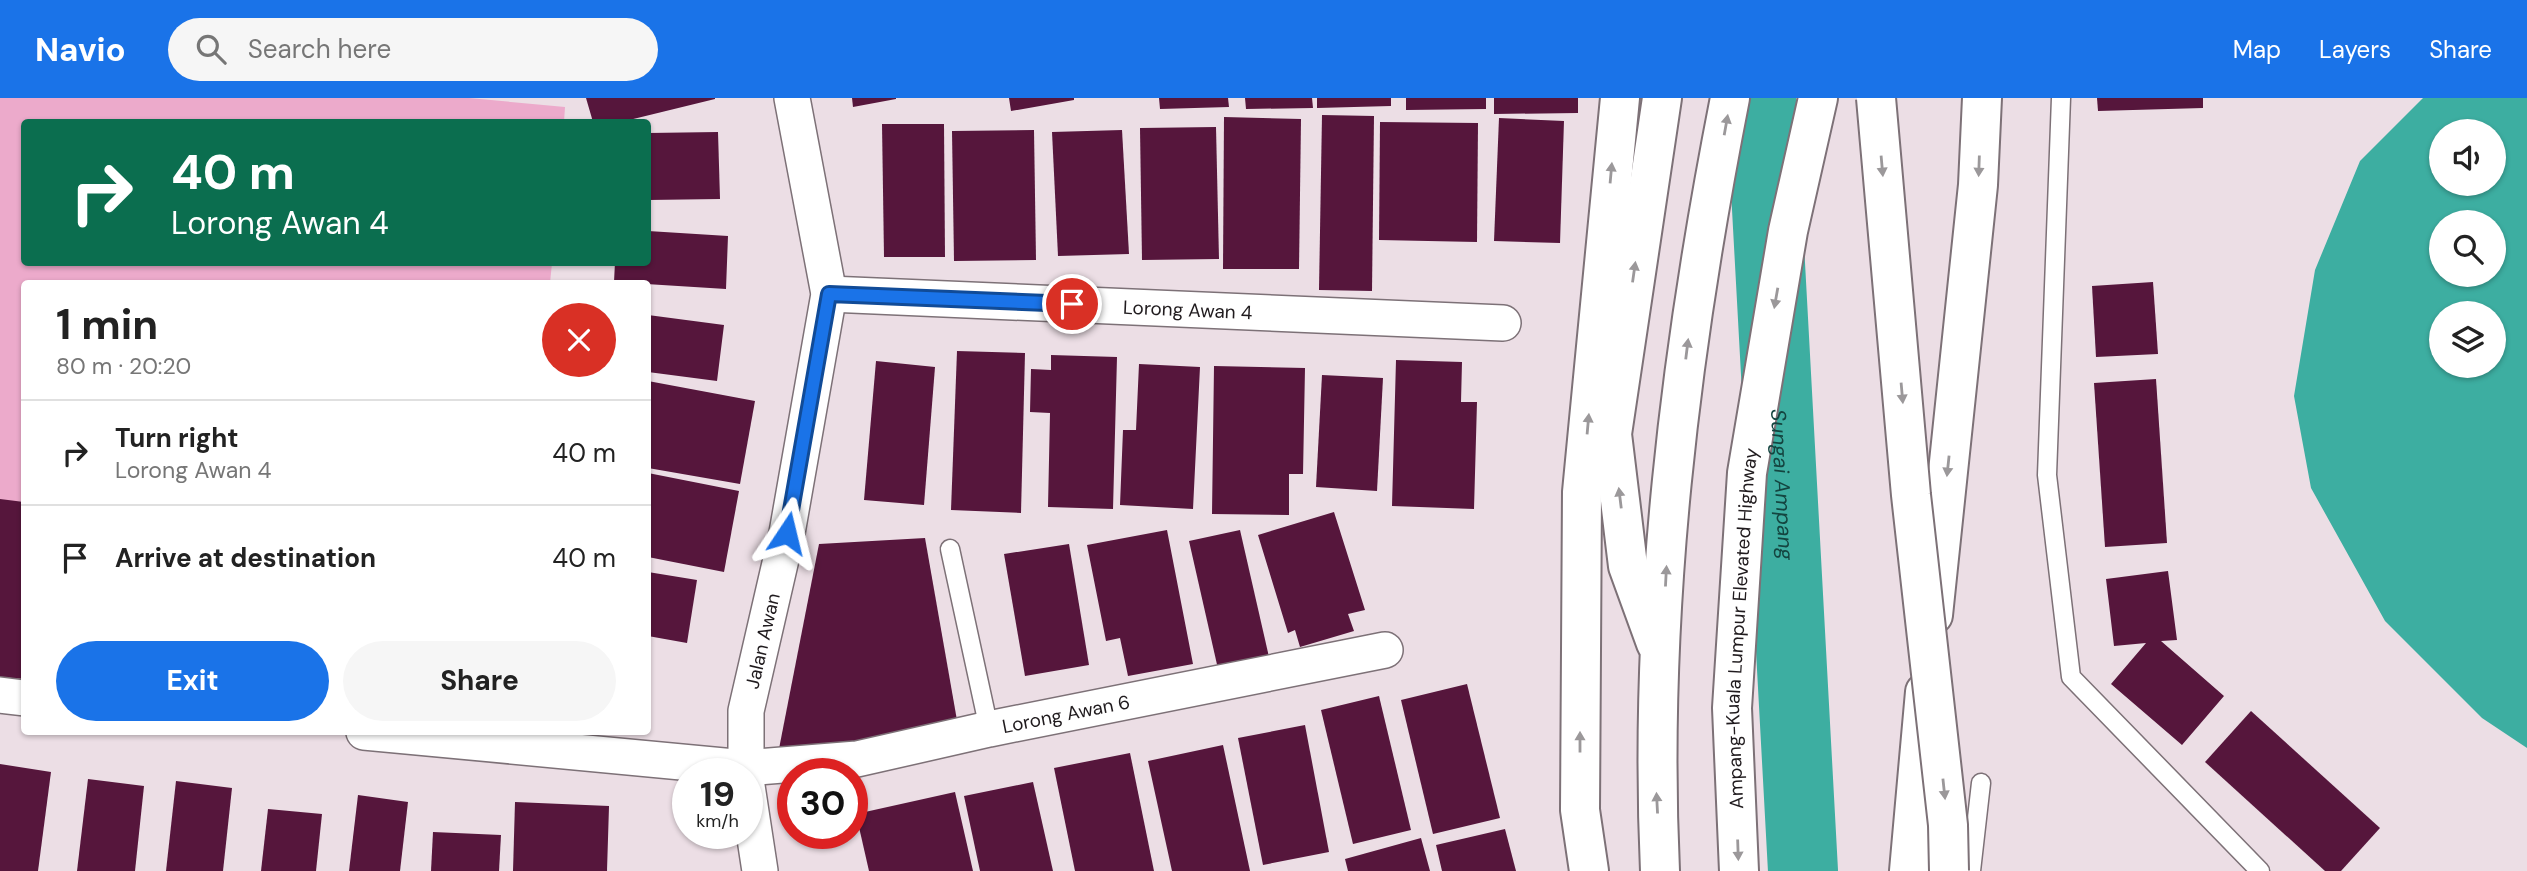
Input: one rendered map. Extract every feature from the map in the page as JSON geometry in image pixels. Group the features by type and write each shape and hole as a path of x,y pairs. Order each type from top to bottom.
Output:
{"highway":[{"path":"1589,871 1580,810 1581,492 1620,98"},
{"path":"1661,658 1628,566 1612,434 1662,98"},
{"path":"1660,871 1656,783 1661,658 1676,435 1689,333 1730,98"},
{"name":"Ampang-Kuala Lumpur Elevated Highway","path":"1739,871 1732,708 1747,473 1788,231 1818,98"},
{"path":"1788,231 1847,98"},
{"path":"1876,98 1911,495 1948,825 1949,871"},
{"path":"1909,854 1978,185 1982,98"}],"street":[{"name":"Jalan Awan","path":"746,758 746,711 787,533 829,294 792,98"},
{"name":"Lorong Awan 4","path":"829,294 1503,323"},
{"name":"Lorong Awan 6","path":"763,773 857,759 989,729 1385,650"},
{"path":"0,695 21,698"},
{"name":"Lorong Awan 6","path":"390,735 672,767"},
{"name":"Jalan Awan","path":"757,849 760,871"}],"lane":[{"path":"2061,98 2047,475 2071,677 2260,871"},
{"path":"950,549 989,729"},
{"path":"1971,871 1981,783"}],"shaded area":[{"path":"0,98 469,98 565,107 564,119 21,119 21,266 552,266 550,280 21,280 21,502 0,500"},
{"path":"2423,98 2527,98 2527,748 2482,718 2385,621 2311,488 2294,396 2315,270 2360,161"}],"building":[{"path":"586,98 715,98 633,119 592,119"},
{"path":"852,98 896,98 896,99 853,107"},
{"path":"1009,98 1074,98 1074,100 1011,111"},
{"path":"1159,98 1228,98 1229,107 1160,109"},
{"path":"1245,98 1312,98 1313,108 1246,109"},
{"path":"1317,98 1391,98 1391,106 1317,108"},
{"path":"1406,98 1486,98 1486,109 1406,110"},
{"path":"1494,98 1578,98 1578,113 1494,114"},
{"path":"2097,98 2203,98 2203,108 2098,111"},
{"path":"1322,115 1374,116 1372,291 1319,290"},
{"path":"1224,117 1301,119 1299,269 1223,269"},
{"path":"1499,118 1564,121 1560,243 1494,241"},
{"path":"1380,122 1478,123 1477,242 1379,240"},
{"path":"882,124 944,124 945,257 884,257"},
{"path":"1216,127 1219,259 1142,260 1140,128"},
{"path":"1034,130 1036,260 954,261 952,131"},
{"path":"1122,130 1129,254 1058,256 1052,132"},
{"path":"718,132 720,199 651,200 651,133"},
{"path":"651,231 728,236 726,289 651,284 651,280 614,280 615,266 651,266"},
{"path":"2153,282 2158,354 2096,357 2092,286"},
{"path":"651,315 724,325 717,381 651,372"},
{"path":"957,351 1025,353 1021,513 951,510"},
{"path":"1051,355 1117,357 1113,509 1048,507 1050,413 1030,412 1031,369 1051,370"},
{"path":"1396,360 1462,362 1461,402 1477,402 1474,509 1392,506"},
{"path":"876,361 935,367 924,505 864,500"},
{"path":"1139,364 1200,367 1193,509 1120,505 1123,430 1136,430"},
{"path":"1214,366 1305,368 1303,474 1289,474 1289,515 1212,514"},
{"path":"1322,375 1383,378 1377,491 1316,487"},
{"path":"2156,379 2167,543 2105,547 2094,383"},
{"path":"651,382 755,401 740,484 651,469"},
{"path":"651,474 739,491 724,572 651,558"},
{"path":"0,499 21,502 21,679 0,677"},
{"path":"1334,512 1365,610 1348,614 1354,631 1300,647 1295,630 1288,633 1258,535"},
{"path":"1167,530 1193,664 1128,676 1120,638 1106,641 1087,545"},
{"path":"1240,530 1269,657 1218,669 1189,541"},
{"path":"925,538 958,726 777,758 819,544"},
{"path":"1069,544 1089,665 1025,676 1004,554"},
{"path":"2168,571 2177,640 2161,641 2224,696 2182,745 2111,684 2146,643 2114,646 2106,579"},
{"path":"651,572 697,580 687,643 651,637"},
{"path":"1467,684 1500,818 1433,834 1401,700"},
{"path":"1379,696 1411,830 1353,844 1321,710"},
{"path":"2251,711 2380,828 2341,871 2325,871 2205,762"},
{"path":"1305,725 1329,852 1263,865 1238,738"},
{"path":"1223,745 1250,871 1172,871 1148,761"},
{"path":"1130,753 1154,871 1075,871 1054,768"},
{"path":"0,764 51,772 38,871 0,871"},
{"path":"88,779 144,786 135,871 77,871"},
{"path":"176,781 232,788 223,871 166,871"},
{"path":"1033,782 1053,871 980,871 964,796"},
{"path":"955,792 973,871 869,871 864,849 868,849 868,811"},
{"path":"358,795 408,802 400,871 349,871"},
{"path":"515,802 609,806 607,871 513,871"},
{"path":"268,809 322,814 316,871 261,871"},
{"path":"1505,829 1516,871 1442,871 1436,845"},
{"path":"433,832 501,835 499,871 431,871"},
{"path":"1421,838 1430,871 1348,871 1345,859"}],"waterway":[{"name":"Sungai Ampang","path":"1761,98 1803,871"}],"route":[{"path":"787,533 829,294 1072,304"}]}
